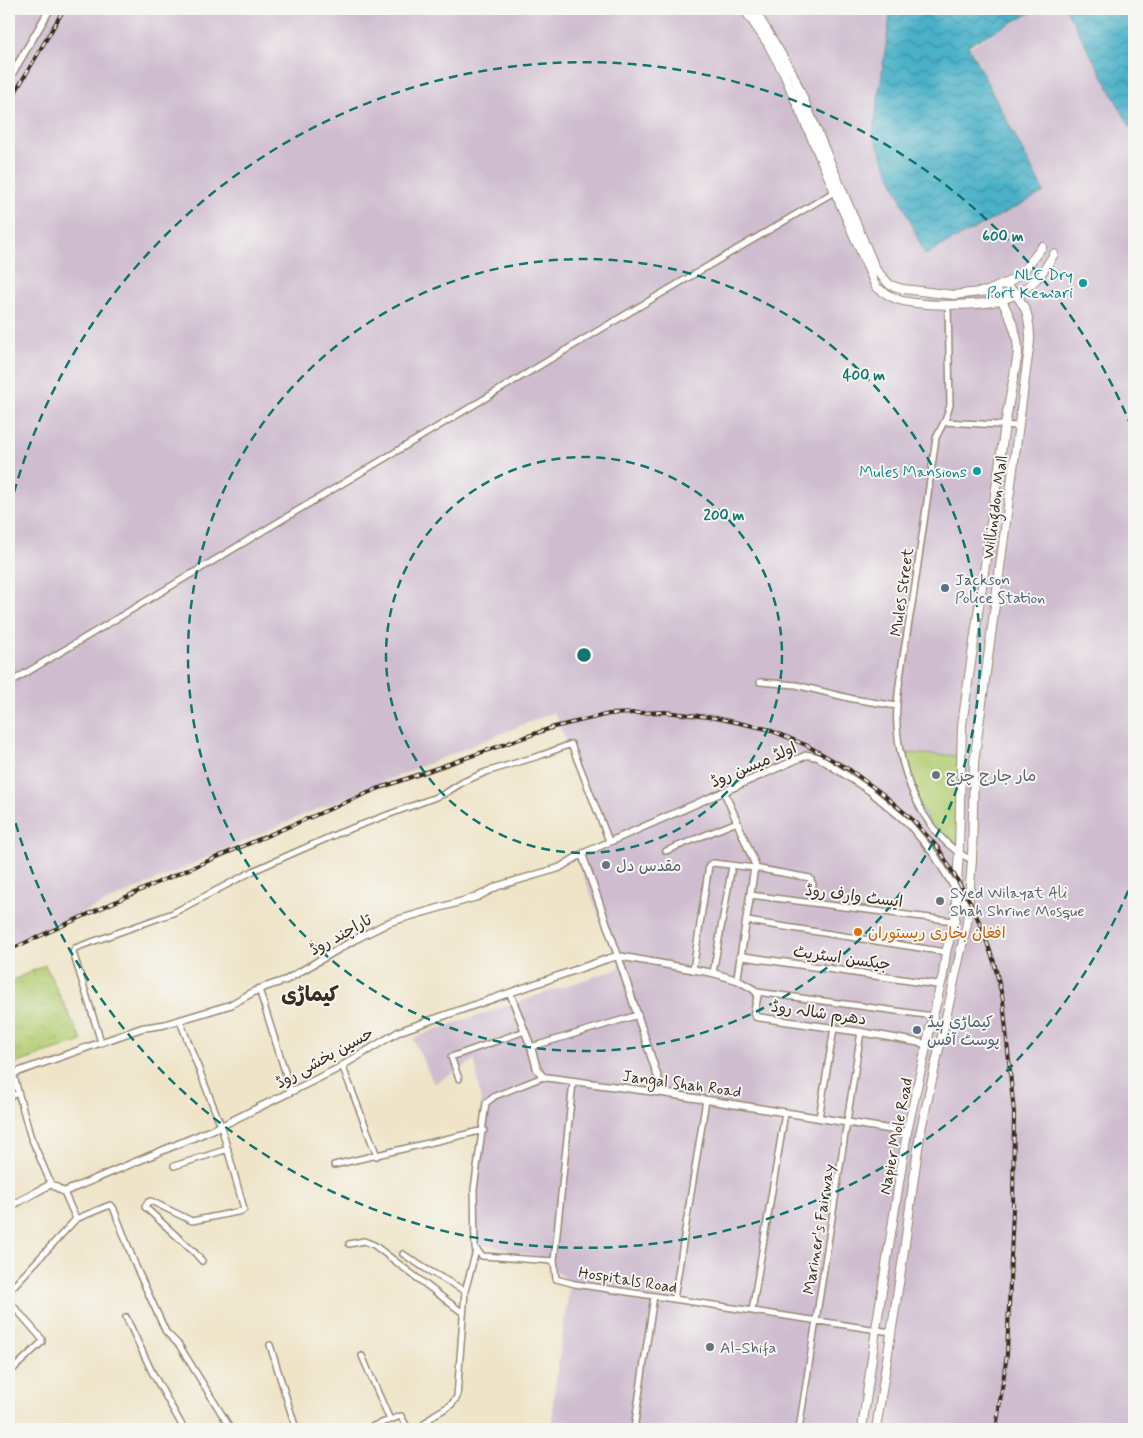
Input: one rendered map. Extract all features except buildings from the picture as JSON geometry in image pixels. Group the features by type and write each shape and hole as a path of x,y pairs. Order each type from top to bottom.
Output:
{"main road":[{"path":"9,14 12,9"},
{"path":"744,9 768,44 784,74 876,287 886,294 901,300 948,305 992,302 1001,300 1031,284 1043,272 1054,254"},
{"path":"754,9 792,72 876,270 890,285 903,289 954,295 988,291 1022,273 1042,247"},
{"name":"Willingdon Mall","path":"972,860 974,764 1030,331 1025,309 1021,301 1006,283"},
{"name":"Willingdon Mall","path":"959,852 962,725 1005,425 1018,353 1018,342 1013,322 996,288"},
{"name":"Napier Mole Road","path":"862,1429 907,1132 954,922 959,852"},
{"name":"Napier Mole Road","path":"876,1429 920,1134 967,923 972,860"}],"street":[{"path":"9,79 50,9"},
{"path":"9,683 834,192"},
{"name":"Mules Street","path":"948,305 950,405 936,438 897,706 901,755 909,783 917,801 928,822 940,838 972,860"},
{"path":"944,422 1018,426"},
{"path":"760,682 796,685 897,706"},
{"path":"101,1042 73,952 75,948 173,912 256,870 330,836 444,794 463,782 486,772 571,744 609,841"},
{"name":"اولڈ میسن روڈ","path":"582,854 807,755 818,757 870,791 908,823 934,854 968,910"},
{"path":"724,791 755,868 737,980"},
{"path":"666,851 737,822"},
{"path":"582,854 638,1014 663,1093"},
{"name":"تاراچند روڈ","path":"11,1074 142,1028 163,1025 230,1005 259,989 286,980 354,940 390,922 477,897 498,886 560,868 582,854"},
{"path":"693,970 708,867 713,863 810,878 813,884 810,902"},
{"path":"713,973 732,866"},
{"name":"ایسٹ وارف روڈ","path":"750,895 954,922"},
{"path":"747,921 946,952"},
{"name":"دھرم شالہ روڈ","path":"618,956 713,973 737,980 757,992 758,997 754,1013 756,1017 861,1032 927,1044"},
{"name":"حسین بخشی روڈ","path":"64,1192 221,1126 342,1065 400,1031 618,956"},
{"name":"جیکسن اسٹریٹ","path":"740,956 940,985"},
{"path":"259,989 291,1092"},
{"path":"419,1429 434,1415 450,1405 457,1397 465,1291 476,1251 474,1189 484,1130 486,1103 490,1099 543,1077 537,1069 531,1047 510,992"},
{"path":"757,992 933,1016"},
{"path":"531,1047 638,1014"},
{"path":"180,1020 221,1126 244,1206 242,1211 192,1221 151,1201 145,1207 202,1261"},
{"path":"819,1118 834,1028"},
{"path":"459,1079 451,1057 525,1031"},
{"name":"Mariner's Fairway","path":"799,1429 861,1032"},
{"path":"342,1065 377,1156"},
{"path":"11,1074 30,1135 51,1184 64,1192 76,1219"},
{"name":"Jangal Shah Road","path":"543,1077 663,1093 907,1132"},
{"name":"Hospitals Road","path":"573,1082 554,1261 554,1276 558,1280 891,1332"},
{"path":"9,1098 18,1093"},
{"path":"674,1299 706,1100"},
{"path":"752,1311 785,1113"},
{"path":"334,1165 484,1130"},
{"path":"174,1166 228,1149"},
{"path":"9,1207 51,1184"},
{"path":"9,1291 76,1219 110,1205 112,1206 136,1267 166,1332 179,1345 231,1429"},
{"path":"349,1244 364,1241 374,1245 464,1312"},
{"path":"476,1251 482,1256 554,1261"},
{"path":"403,1254 465,1291"},
{"path":"634,1429 654,1296"},
{"path":"9,1302 42,1339 42,1342 9,1373"},
{"path":"126,1317 152,1372 184,1429"},
{"path":"270,1345 296,1429"},
{"path":"362,1356 390,1420"},
{"path":"373,1426 401,1416 408,1429"}],"shaded area":[{"path":"9,9 891,9 873,135 1044,192 970,46 1039,9 1066,9 1134,134 1134,1429 553,1429 553,1401 570,1282 539,1257 473,1242 482,1108 475,1060 434,1084 413,1039 437,1029 620,968 576,857 607,843 554,712 301,816 9,945"}],"green space":[{"path":"902,753 959,756 959,852 928,821 910,782"},
{"path":"45,965 82,1041 9,1066 9,982"}],"water":[{"path":"891,9 1038,9 968,45 1044,192 925,255 873,135"},
{"path":"1066,9 1134,9 1134,134"}],"railway":[{"path":"9,103 64,9"},
{"path":"9,950 161,881 377,789 554,727 609,714 665,712 716,718 767,729 806,745 850,770 884,795 913,820 939,849 969,900 994,962 1003,1000 1014,1113 1013,1209 1007,1354 996,1429"}],"place":[{"name":"NLC Dry Port Kemari","path":"1083,283"},
{"name":"Mules Mansions","path":"977,471"},
{"name":"Jackson Police Station","path":"945,588"},
{"name":"مار جارج چرچ","path":"936,775"},
{"name":"مقدس دل","path":"606,865"},
{"name":"Syed Wilayat Ali Shah Shrine Mosque","path":"940,901"},
{"name":"افغان بخاری ریستوران","path":"858,932"},
{"name":"کیماڑی ہیڈ پوسٹ آفس","path":"917,1030"},
{"name":"Al-Shifa","path":"710,1347"}],"district":[{"name":"کیماڑی","path":"310,994"}]}
